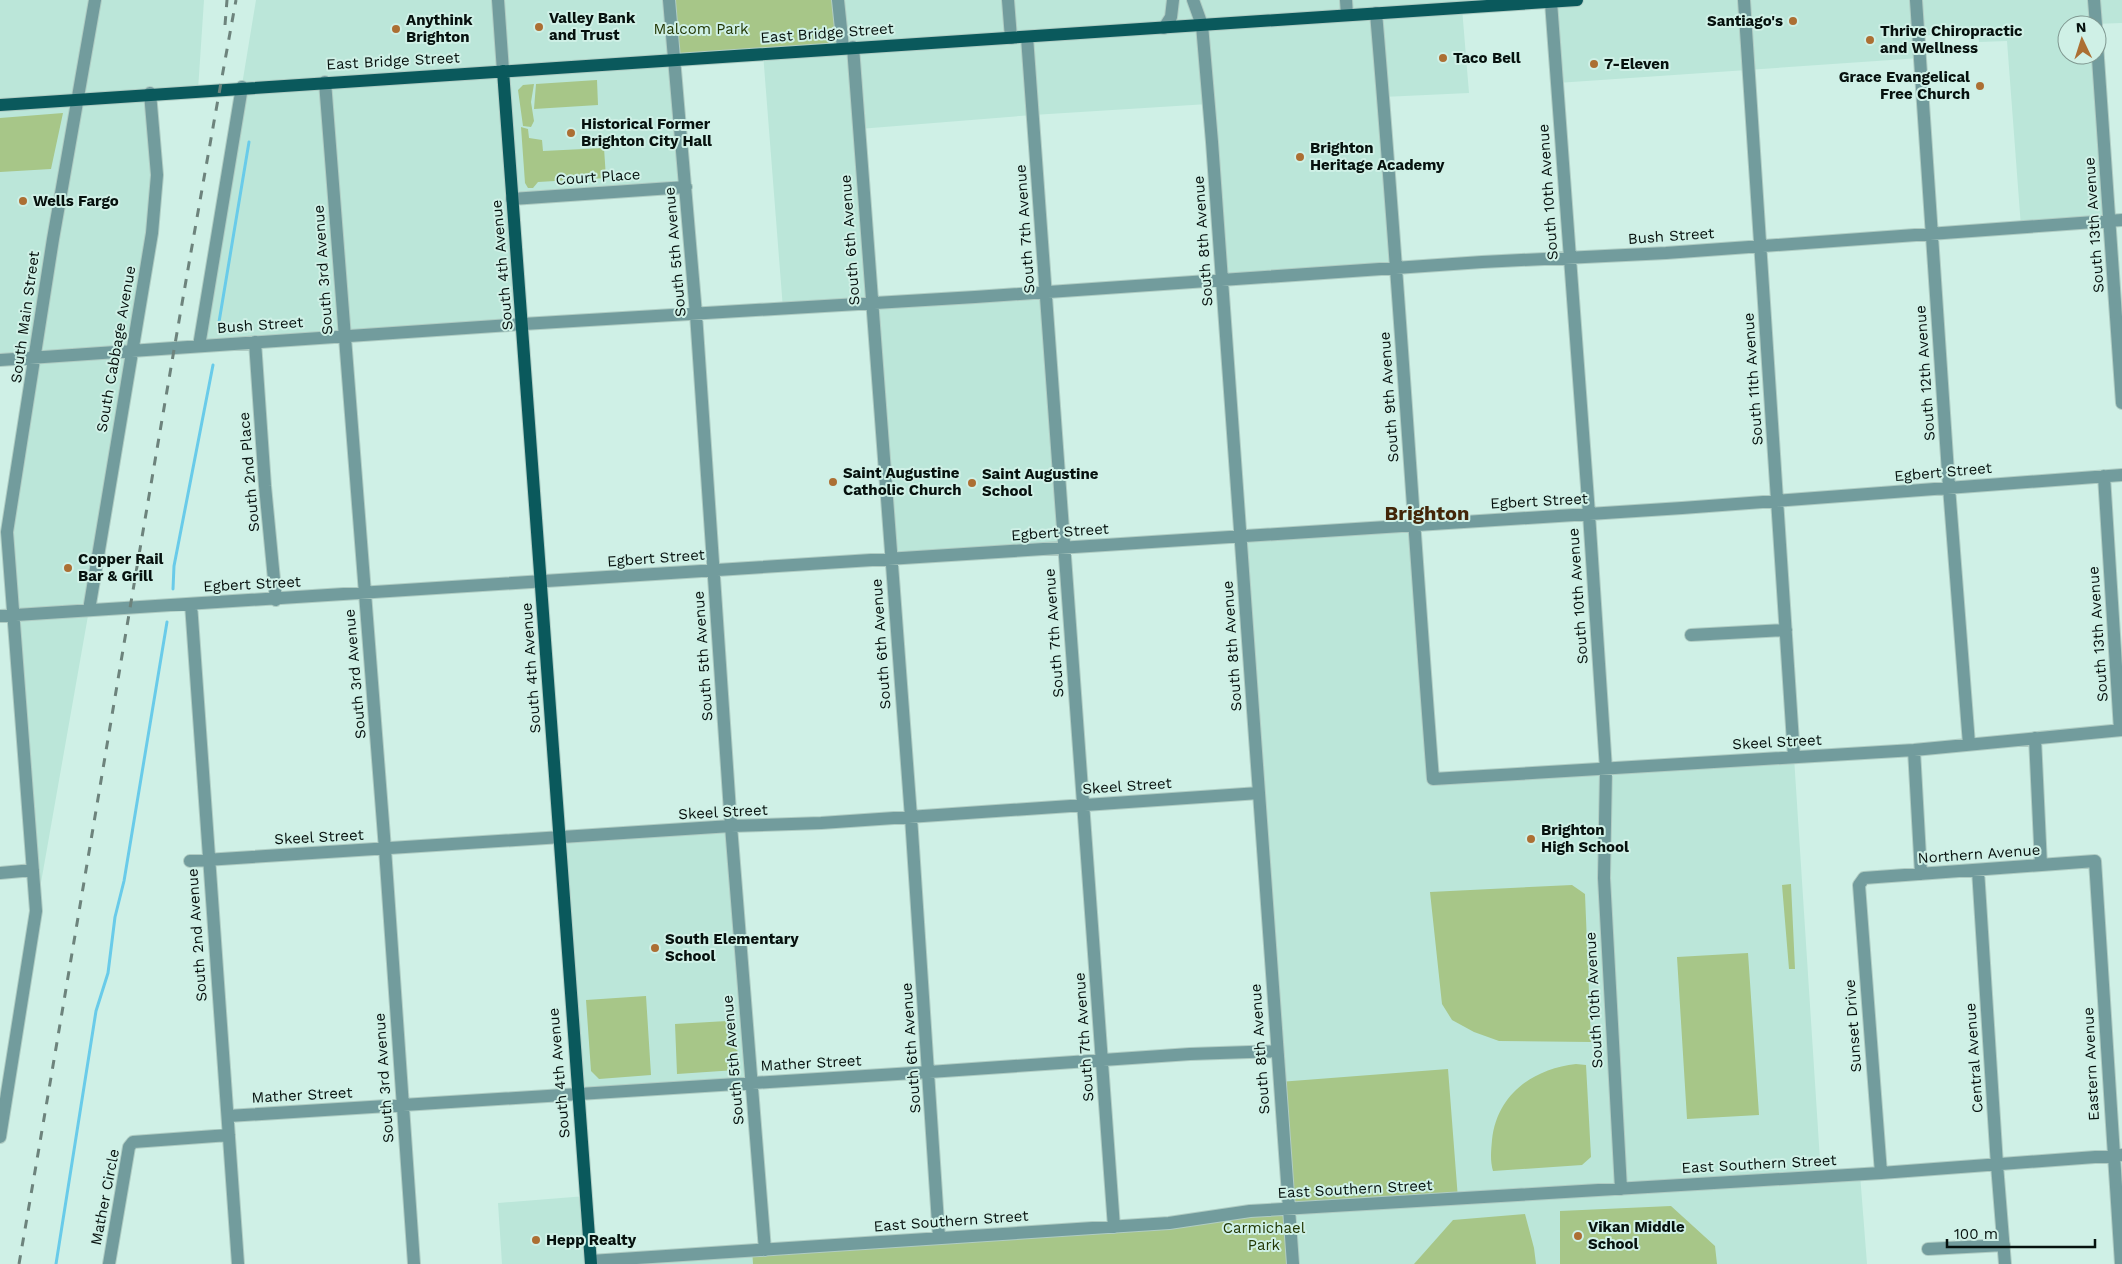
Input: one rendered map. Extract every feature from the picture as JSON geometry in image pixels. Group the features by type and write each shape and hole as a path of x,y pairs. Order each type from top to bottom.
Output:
{"main road":[{"name":"East Bridge Street","path":"0,105 150,93 1164,28 1517,2 1577,0"},
{"name":"South 4th Avenue","path":"503,71 542,583 576,1094 591,1262"}],"street":[{"name":"South Main Street","path":"0,1137 36,911 8,532 53,239 95,0"},
{"path":"498,0 503,71"},
{"name":"South 5th Avenue","path":"669,0 696,314 731,826 765,1250"},
{"name":"South 6th Avenue","path":"838,0 848,48 871,303 911,818 940,1238"},
{"path":"1008,0 1011,38"},
{"path":"1164,28 1171,17 1173,0"},
{"name":"South 8th Avenue","path":"1193,0 1202,25 1222,280 1292,1264"},
{"path":"1346,0 1347,15"},
{"name":"South 11th Avenue","path":"1744,0 1794,757"},
{"name":"South 12th Avenue","path":"1916,0 1949,487 1969,744"},
{"path":"2094,0 2095,15"},
{"name":"South 10th Avenue","path":"1551,2 1590,514 1606,768 1604,878 1621,1189"},
{"name":"South 9th Avenue","path":"1376,13 1398,269 1414,524 1433,778"},
{"name":"South 7th Avenue","path":"1027,37 1114,1227"},
{"name":"South 13th Avenue","path":"2099,65 2116,221 2122,403"},
{"name":"South 3rd Avenue","path":"325,82 385,850 401,1106 414,1264"},
{"path":"199,346 242,87"},
{"name":"South Cabbage Avenue","path":"89,610 152,233 157,176 150,93"},
{"name":"Court Place","path":"512,199 686,187"},
{"name":"Bush Street","path":"0,360 523,324 1570,259 2116,221"},
{"name":"South 2nd Place","path":"255,342 265,486 276,600"},
{"name":"Egbert Street","path":"0,616 542,583 714,570 1590,514 2122,475"},
{"name":"South 13th Avenue","path":"2104,476 2121,730"},
{"name":"South 2nd Avenue","path":"191,604 238,1264"},
{"path":"1691,636 1786,630"},
{"name":"Skeel Street","path":"1433,778 1914,750 2121,730"},
{"path":"2035,738 2042,865"},
{"path":"1914,750 1921,874"},
{"name":"Skeel Street","path":"190,860 385,850 731,826 911,818 1259,793"},
{"name":"Northern Avenue","path":"1864,878 2095,861"},
{"name":"Eastern Avenue","path":"2095,861 2117,1155 2121,1264"},
{"path":"0,873 32,870"},
{"name":"Central Avenue","path":"1978,870 1996,1165 2005,1264"},
{"name":"Sunset Drive","path":"1864,878 1859,885 1881,1173"},
{"name":"Mather Street","path":"228,1116 1190,1054 1277,1051"},
{"name":"Mather Circle","path":"109,1264 129,1147 133,1142 229,1135"},
{"name":"East Southern Street","path":"591,1262 1169,1223 1236,1212 1881,1173 2117,1155"},
{"path":"1928,1249 2004,1245"}],"shaded area":[{"path":"0,0 204,0 198,90 150,93 157,175 89,610 36,911 7,532 36,357 0,360"},
{"path":"256,0 669,0 686,187 513,199 523,324 199,346"},
{"path":"838,0 2122,0 2122,23 2107,24 2107,15 2057,15 2057,65 2098,65 2110,221 2021,227 2007,41 1979,42 1978,31 1919,36 1920,58 1557,83 1551,2 1462,8 1469,93 1383,97 1398,269 1222,279 1208,104 1033,115 859,129 871,303 783,309 763,53"},
{"name":"Saint Augustine School","path":"1045,292 1064,548 891,560 871,303"},
{"name":"Brighton High School","path":"1414,525 1433,778 1794,757 1821,1176 1860,1174 1867,1264 1293,1264 1240,537"},
{"name":"South Elementary School","path":"732,826 752,1082 578,1094 559,838"},
{"path":"586,1196 591,1260 752,1251 753,1264 502,1264 498,1203"}],"green space":[{"name":"Malcom Park","path":"669,0 838,0 843,48 674,59"},
{"path":"597,80 598,105 534,109 536,84"},
{"path":"534,84 531,102 534,121 531,127 523,126 518,90 523,85"},
{"path":"63,113 51,169 0,172 0,118"},
{"path":"521,127 528,129 529,138 542,140 543,151 604,148 606,178 538,182 533,188 528,188 525,183"},
{"path":"1791,884 1795,969 1789,969 1782,885"},
{"path":"1572,885 1585,894 1591,1042 1499,1041 1474,1032 1452,1020 1442,1004 1430,892"},
{"path":"1748,953 1759,1115 1687,1119 1677,957"},
{"path":"646,996 651,1075 599,1079 591,1071 586,1000"},
{"path":"727,1021 728,1043 738,1051 740,1068 736,1070 677,1074 675,1024"},
{"path":"1576,1064 1586,1065 1591,1157 1582,1165 1493,1171 1491,1152 1495,1124 1509,1097 1531,1078 1560,1067"},
{"name":"Carmichael Park","path":"1448,1069 1458,1199 1289,1209 1293,1264 753,1264 752,1251 1288,1209 1279,1082"},
{"path":"1671,1206 1715,1246 1717,1264 1560,1264 1560,1211"},
{"path":"1525,1214 1536,1264 1414,1264 1453,1220"}],"waterway":[{"path":"218,328 249,142"},
{"path":"173,589 174,566 213,365"},
{"path":"56,1264 96,1011 108,973 115,917 124,881 167,622"}],"railway":[{"path":"225,25 227,0"},
{"path":"19,1264 180,316 236,0"}],"place":[{"name":"Santiago's","path":"1793,21"},
{"name":"Valley Bank and Trust","path":"539,27"},
{"name":"Anythink Brighton","path":"396,29"},
{"name":"Thrive Chiropractic and Wellness","path":"1870,40"},
{"name":"Taco Bell","path":"1443,58"},
{"name":"7-Eleven","path":"1594,64"},
{"name":"Grace Evangelical Free Church","path":"1980,86"},
{"name":"Historical Former Brighton City Hall","path":"571,133"},
{"name":"Brighton Heritage Academy","path":"1300,157"},
{"name":"Wells Fargo","path":"23,201"},
{"name":"Saint Augustine Catholic Church","path":"833,482"},
{"name":"Saint Augustine School","path":"972,483"},
{"name":"Copper Rail Bar & Grill","path":"68,568"},
{"name":"Brighton High School","path":"1531,839"},
{"name":"South Elementary School","path":"655,948"},
{"name":"Vikan Middle School","path":"1578,1236"},
{"name":"Hepp Realty","path":"536,1240"}],"district":[{"name":"Brighton","path":"1427,513"}]}
